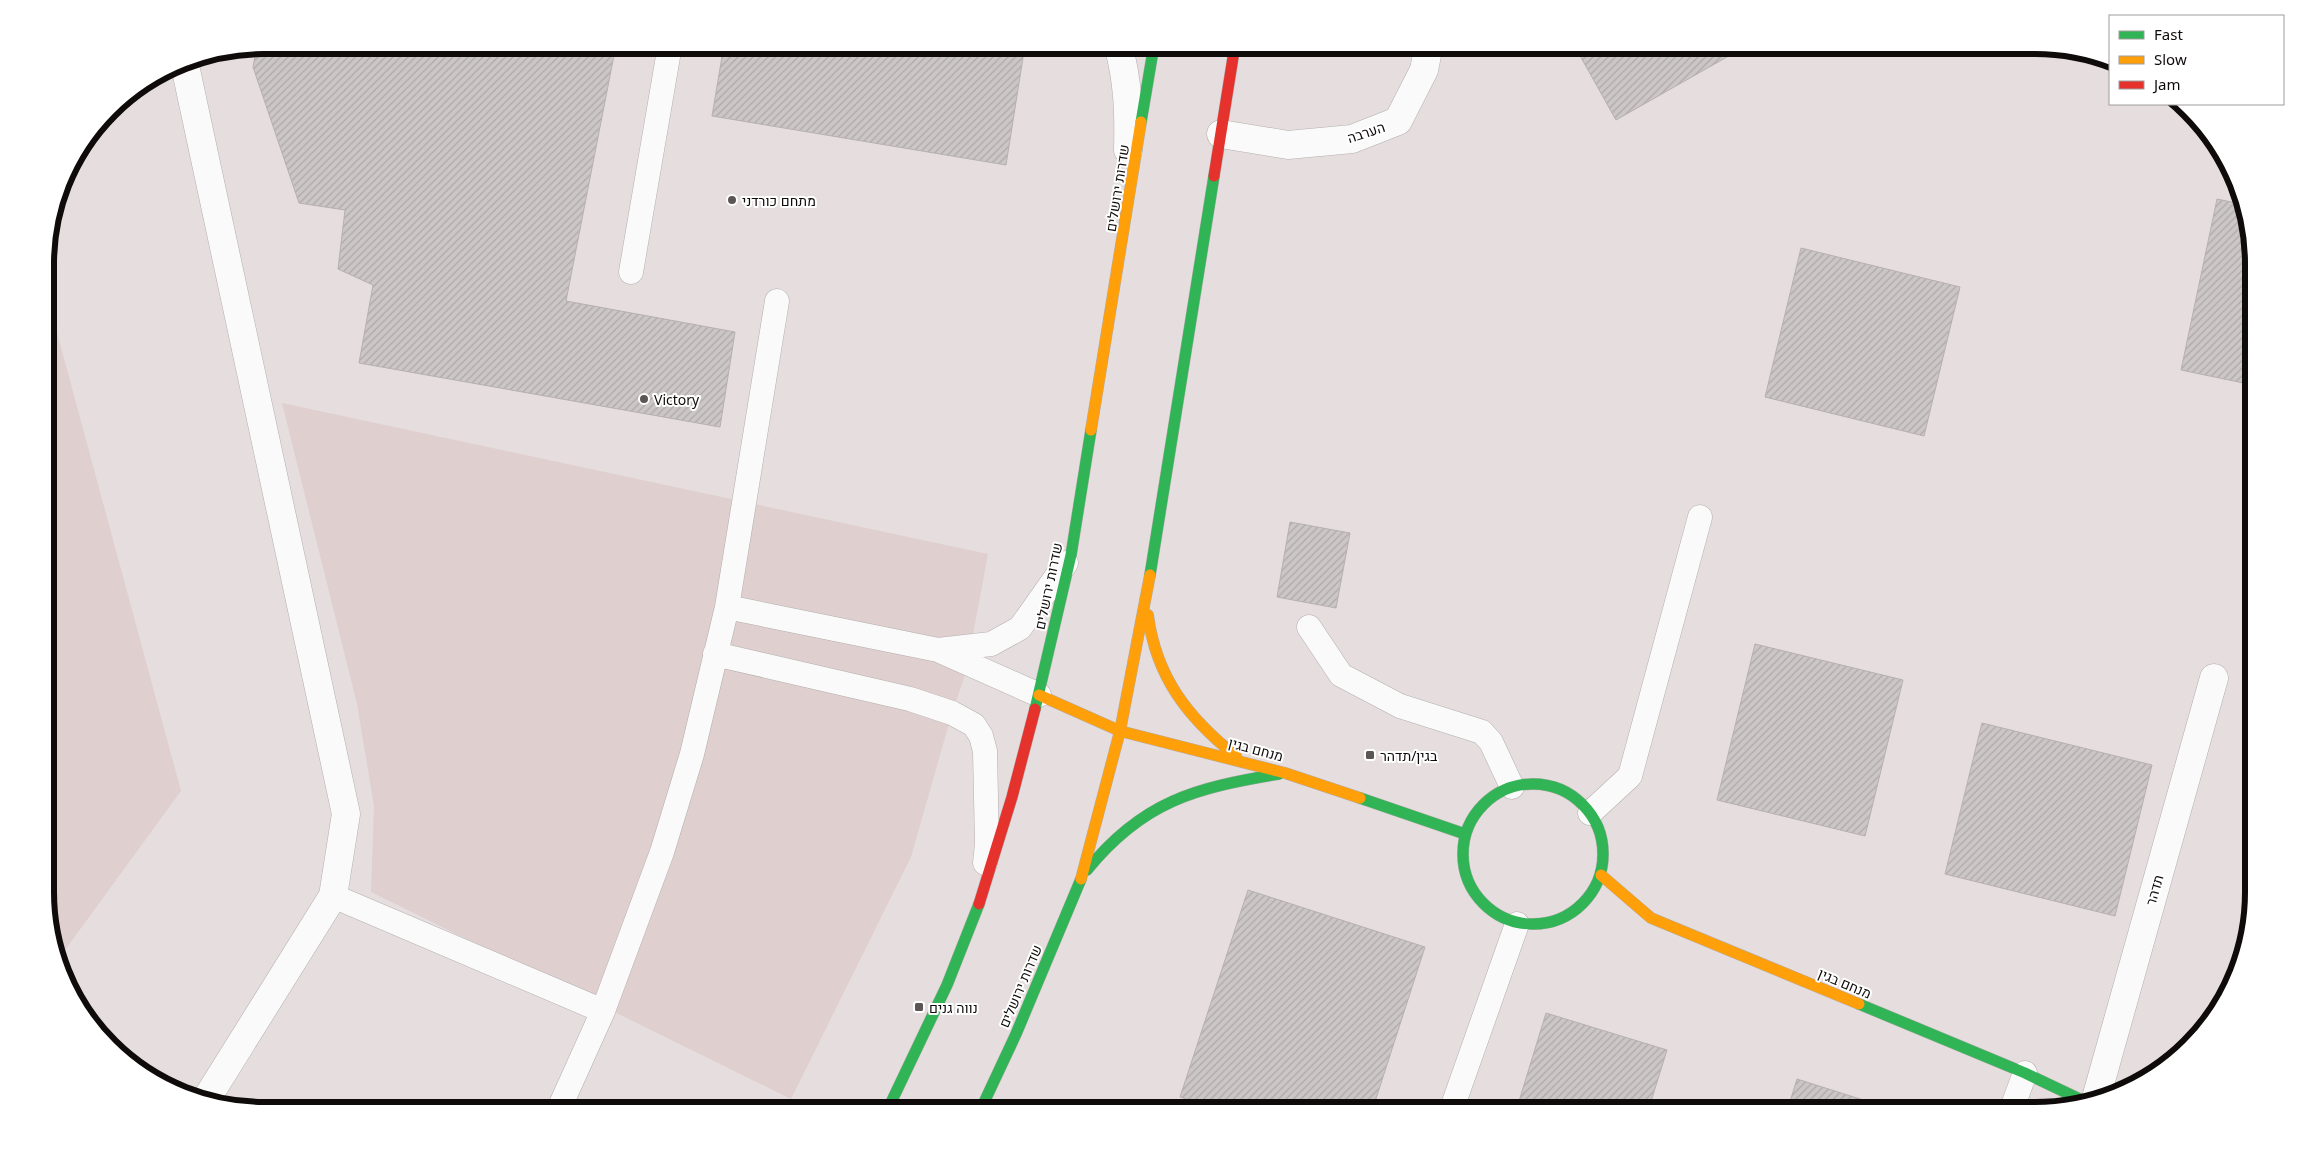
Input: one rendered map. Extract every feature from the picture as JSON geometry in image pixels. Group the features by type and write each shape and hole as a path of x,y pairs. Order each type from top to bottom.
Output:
{"main road":[{"name":"שדרות ירושלים","path":"891,1102 947,985 979,904 1012,797 1039,695 1071,555 1153,54"},
{"name":"שדרות ירושלים","path":"984,1102 1016,1034 1081,878 1120,731 1147,593 1234,54"},
{"path":"1147,593 1149,626 1155,651 1164,673 1188,710 1215,741 1242,760"},
{"name":"מנחם בגין","path":"1039,695 1120,731 1242,760 1465,834"},
{"path":"1081,878 1103,849 1133,824 1160,806 1188,793 1210,787 1285,773"},
{"path":"1534,783 1556,787 1575,797 1590,813 1600,832 1603,854 1601,875 1592,894 1577,910 1559,920 1538,925 1517,924 1496,914 1478,900 1467,880 1462,857 1465,834 1475,814 1491,797 1512,787 1534,783"},
{"name":"מנחם בגין","path":"1601,875 1651,918 2024,1073 2077,1098"}],"street":[{"path":"1121,54 1126,71 1129,107 1123,242"},
{"name":"הערבה","path":"1221,134 1288,144 1352,139 1398,121 1424,70 1427,54"},
{"path":"186,69 346,814 333,896 209,1095"},
{"name":"תדהר","path":"2098,1093 2214,678"}],"lane":[{"path":"631,272 668,54"},
{"path":"562,1102 603,1011 662,852 692,754 727,608 777,301"},
{"path":"1590,813 1630,776 1700,517"},
{"path":"938,650 991,644 1020,628 1050,588 1071,555"},
{"path":"727,608 938,650 1039,695"},
{"path":"1309,627 1342,675 1400,706 1482,732 1490,742 1512,787"},
{"path":"715,654 910,699 952,713 974,725 981,736 985,751 986,772 987,844 979,904"},
{"path":"333,896 603,1011"},
{"path":"1454,1102 1517,924"},
{"path":"2015,1102 2024,1073"}],"shaded area":[{"path":"54,322 181,791 63,953 54,906"},
{"path":"282,403 988,554 966,672 952,713 911,857 791,1099 371,892 374,806 357,704"}],"building":[{"path":"255,54 614,54 566,301 735,332 720,427 359,363 373,285 338,269 345,210 299,203 253,67"},
{"path":"722,54 1024,54 1006,165 712,116"},
{"path":"1579,54 1732,54 1616,120"},
{"path":"2217,199 2236,203 2245,250 2245,383 2181,370"},
{"path":"1801,248 1960,287 1924,436 1765,397"},
{"path":"1290,522 1350,533 1336,608 1277,597"},
{"path":"1755,644 1903,680 1865,836 1717,800"},
{"path":"1982,723 2152,765 2115,916 1945,874"},
{"path":"1248,890 1425,947 1375,1102 1195,1102 1180,1097"},
{"path":"1546,1013 1667,1050 1651,1102 1519,1102"},
{"path":"1797,1079 1870,1102 1790,1102"}],"traffic: fast":[{"path":"1141,122 1152,54"},
{"path":"1150,575 1214,176"},
{"path":"1035,709 1071,555 1091,430"},
{"path":"1087,870 1129,828 1150,813 1172,801 1221,785 1279,774"},
{"path":"1533,784 1547,785 1560,789 1583,804 1598,827 1602,840 1603,854 1602,868 1598,881 1583,904 1560,919 1547,923 1533,924 1519,923 1506,919 1483,904 1468,881 1464,868 1463,854 1464,840 1468,827 1483,804 1506,789 1519,785 1533,784"},
{"path":"1360,798 1465,834"},
{"path":"984,1102 1016,1034 1081,879"},
{"path":"891,1102 947,985 979,904"},
{"path":"1859,1004 2025,1073 2077,1098"}],"traffic: slow":[{"path":"1091,430 1141,122"},
{"path":"1081,879 1120,731 1150,575"},
{"path":"1148,615 1158,658 1177,694 1203,727 1236,756"},
{"path":"1039,695 1120,731 1285,773 1360,798"},
{"path":"1601,875 1651,918 1859,1004"}],"traffic: jam":[{"path":"1214,176 1234,54"},
{"path":"979,904 1012,797 1035,709"}],"place":[{"name":"מתחם כורדני","path":"732,200"},
{"name":"Victory","path":"644,399"},
{"name":"בגין/תדהר","path":"1370,755"},
{"name":"נווה גנים","path":"919,1007"}]}
